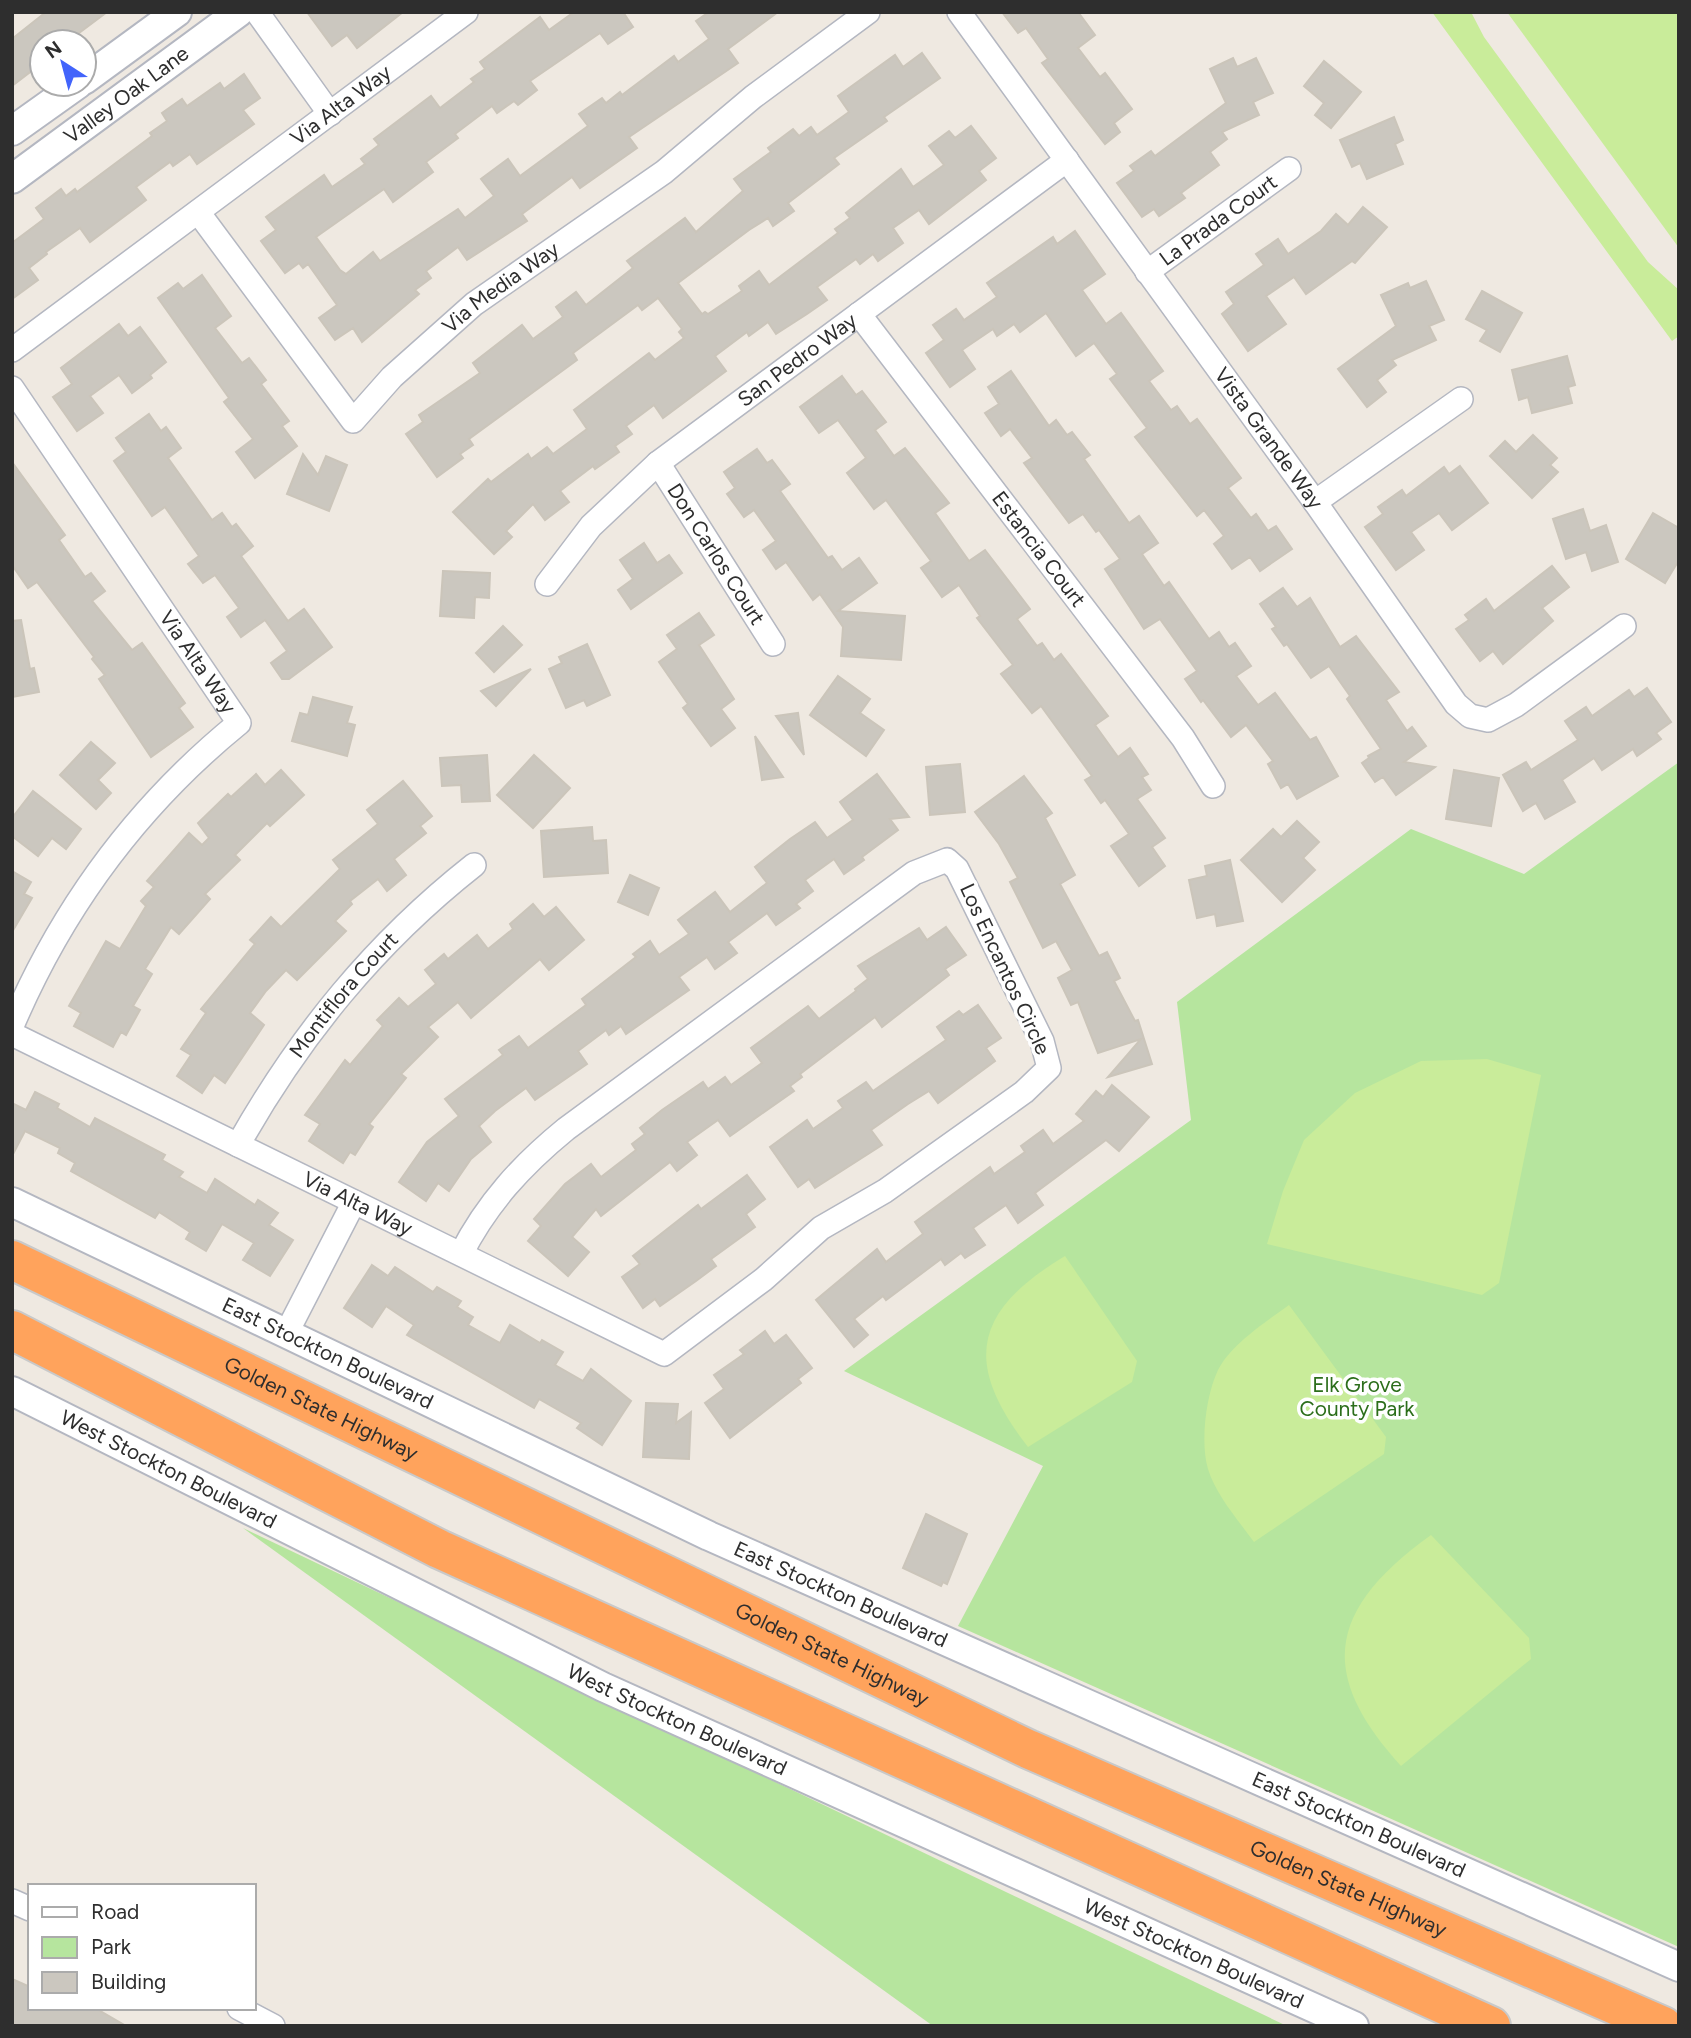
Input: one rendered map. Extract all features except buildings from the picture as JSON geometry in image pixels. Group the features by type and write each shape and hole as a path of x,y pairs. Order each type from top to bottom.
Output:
{"highway":[{"name":"Golden State Highway","path":"12,1260 1028,1749 1662,2026"},
{"path":"12,1330 439,1549 1492,2026"}],"street":[{"name":"Valley Oak Lane","path":"98,70 177,12"},
{"name":"Valley Oak Lane","path":"12,179 239,12"},
{"path":"257,12 330,114"},
{"name":"Via Alta Way","path":"12,350 466,12"},
{"name":"Via Media Way","path":"198,212 353,421 392,377 474,304 664,172 753,97 868,12"},
{"name":"Vista Grande Way","path":"959,12 1315,502 1456,704 1469,716 1488,720 1516,705 1624,626"},
{"name":"Valley Oak Lane","path":"12,131 58,98"},
{"name":"San Pedro Way","path":"547,584 590,526 658,463 1067,160"},
{"name":"La Prada Court","path":"1147,272 1289,169"},
{"name":"Estancia Court","path":"859,314 1183,738 1213,786"},
{"name":"Via Alta Way","path":"12,388 239,723 173,781 107,857 52,941 12,1026"},
{"path":"1315,502 1461,399"},
{"name":"Don Carlos Court","path":"658,463 774,644"},
{"name":"Los Encantos Circle","path":"461,1254 490,1205 533,1156 566,1129 914,873 947,860 965,881 1042,1041 1049,1068 1032,1086 885,1191 821,1228 764,1279 664,1354"},
{"name":"Montiflora Court","path":"238,1145 270,1088 338,995 419,911 474,865"},
{"name":"Via Alta Way","path":"12,1034 664,1354"},
{"name":"East Stockton Boulevard","path":"12,1202 709,1536 1679,1967"},
{"path":"286,1334 354,1202"},
{"name":"West Stockton Boulevard","path":"12,1391 603,1686 1354,2026"},
{"path":"12,1901 28,1908"},
{"path":"243,2010 272,2026"}],"green space":[{"path":"1432,12 1471,12 1484,37 1648,262 1679,290 1679,336 1672,341"},
{"path":"1507,12 1679,12 1679,248"},
{"name":"Elk Grove County Park","path":"1679,762 1679,1947 958,1626 1043,1466 844,1371 1191,1120 1177,1002 1411,829 1524,874"},
{"path":"1487,1059 1541,1075 1499,1283 1482,1295 1267,1244 1283,1191 1304,1140 1355,1093 1421,1061"},
{"path":"1065,1256 1137,1361 1132,1382 1028,1447 1007,1417 993,1389 987,1364 988,1340 996,1318 1012,1297"},
{"path":"1289,1305 1386,1437 1384,1454 1254,1542 1222,1498 1208,1469 1204,1446 1207,1405 1218,1370 1231,1351"},
{"path":"243,1528 1287,2026 933,2026"},
{"path":"1431,1535 1529,1638 1531,1659 1401,1766 1373,1732 1355,1700 1346,1670 1346,1642 1355,1615 1372,1588 1397,1562"}]}
